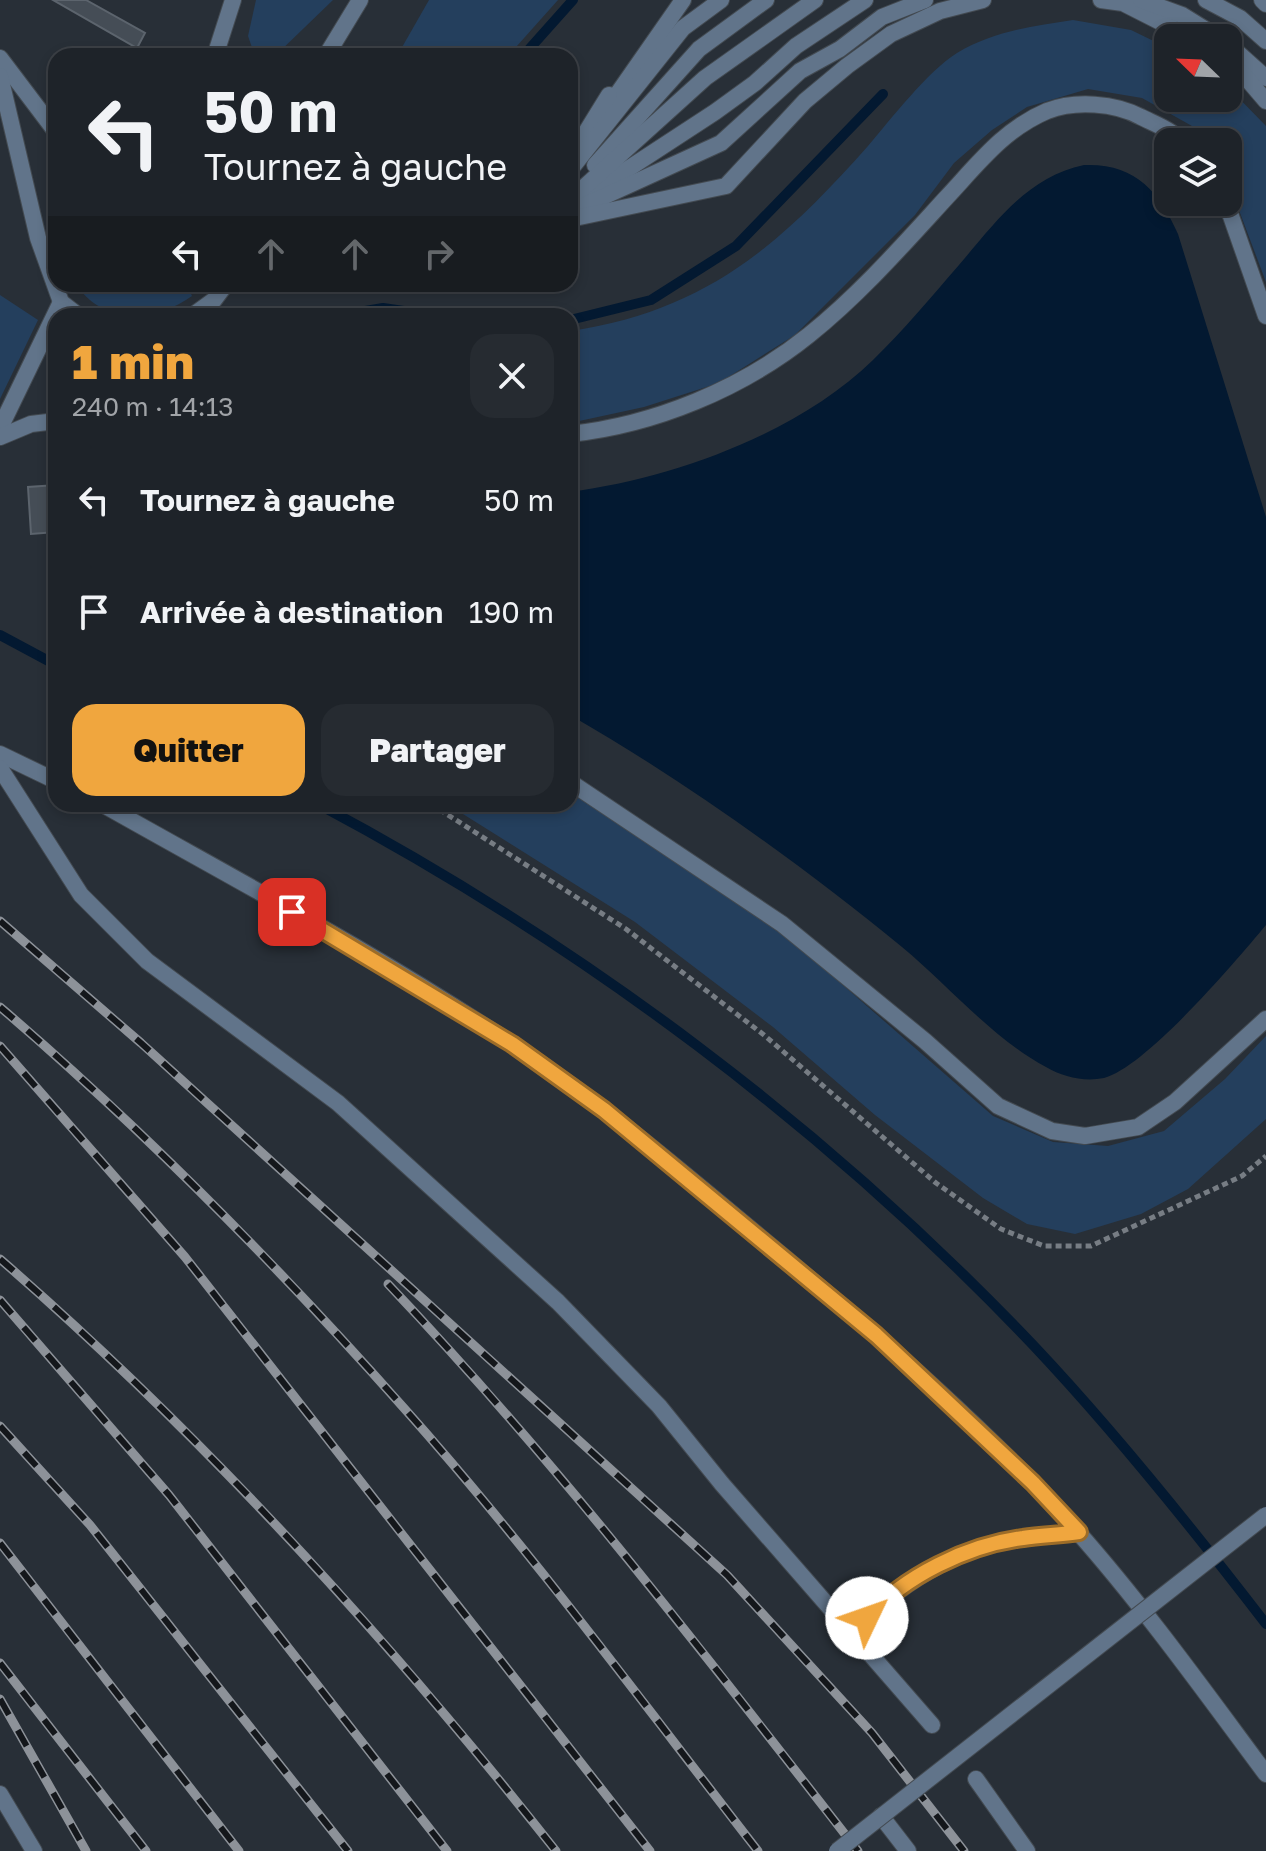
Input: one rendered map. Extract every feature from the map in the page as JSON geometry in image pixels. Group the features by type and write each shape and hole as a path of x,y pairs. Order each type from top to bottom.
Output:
{"lane":[{"path":"218,48 233,0"},
{"path":"331,48 360,0"},
{"path":"578,160 683,28 721,0"},
{"path":"578,184 699,49 766,0"},
{"path":"578,193 705,78 815,0"},
{"path":"578,205 715,112 755,83 796,46 865,0"},
{"path":"578,206 721,143 800,71 840,49 882,17 925,0"},
{"path":"578,217 726,186 805,101 891,34 940,11 983,0"},
{"path":"1101,0 1123,3 1164,24"},
{"path":"1141,0 1182,15 1196,24"},
{"path":"1206,0 1240,18 1266,41"},
{"path":"578,149 678,1"},
{"path":"1242,57 1266,78"},
{"path":"0,58 48,121"},
{"path":"1242,73 1266,101"},
{"path":"0,76 38,238 48,266"},
{"path":"578,433 645,420 706,396 759,369 809,335 884,264 997,141 1048,111 1090,104 1131,111 1163,128"},
{"path":"1231,216 1266,316"},
{"path":"57,292 61,302 69,308"},
{"path":"203,308 220,292"},
{"path":"58,308 61,302"},
{"path":"0,428 48,329"},
{"path":"0,437 31,424 48,422"},
{"path":"0,754 48,777"},
{"path":"0,768 81,895 147,961 338,1103 558,1302 659,1406 932,1725"},
{"path":"578,787 782,924 925,1041 998,1106 1052,1131 1085,1136 1138,1127 1175,1102 1266,1019"},
{"path":"116,812 364,953 512,1044 604,1110 876,1335 1033,1483 1079,1532 1171,1646 1266,1774"},
{"path":"837,1851 1266,1515"},
{"path":"852,1634 881,1602 944,1564 987,1545 1079,1532"},
{"path":"976,1779 1027,1851"},
{"path":"0,1794 34,1851"},
{"path":"881,1816 908,1851"}],"path":[{"path":"443,812 626,929 764,1035 936,1183 1001,1229 1044,1246 1091,1246 1242,1176 1266,1156"}],"shaded area":[{"path":"256,0 333,0 283,48 252,48 248,36"},
{"path":"429,0 558,0 515,48 402,48"},
{"path":"1073,20 1131,30 1154,41 1154,105 1142,98 1088,89 1027,107 992,130 954,163 915,215 795,335 719,383 644,407 578,421 578,329 662,308 701,290 737,268 771,243 836,182 922,83 946,61 999,34"},
{"path":"1242,101 1266,126 1266,282 1241,216 1242,128 1192,126 1167,112 1242,112"},
{"path":"1084,165 1118,169 1143,183 1153,193 1154,216 1169,216 1178,234 1266,517 1266,925 1190,1011 1143,1055 1104,1078 1089,1079 1059,1074 1007,1042 902,947 783,854 698,795 578,720 578,491 691,464 771,431 808,410 873,360 986,233 1014,204 1045,180"},
{"path":"82,292 190,292 192,296 170,308 102,308"},
{"path":"0,295 38,320 0,399"},
{"path":"578,795 790,939 993,1116 1053,1142 1108,1146 1164,1131 1225,1079 1266,1036 1266,1119 1188,1189 1141,1214 1075,1234 1027,1224 983,1198 875,1115 773,1027 635,922 460,812 578,812"}],"building":[{"path":"53,0 86,0 145,33 137,48"},
{"path":"48,486 48,533 31,534 28,487"}],"waterway":[{"path":"530,48 573,0"},
{"path":"578,318 651,300 736,246 883,94"},
{"path":"0,635 48,661"},
{"path":"332,812 513,918 606,980 698,1046 872,1189 955,1266 1065,1379 1153,1482 1266,1624"}],"railway":[{"path":"0,921 141,1043 727,1575 872,1733 964,1851"},
{"path":"0,1007 158,1150 307,1302 403,1407 540,1570 758,1851"},
{"path":"0,1046 185,1257 650,1851"},
{"path":"0,1259 150,1397 292,1542 427,1694 556,1851"},
{"path":"388,1284 571,1490 858,1851"},
{"path":"0,1300 169,1495 447,1851"},
{"path":"0,1426 90,1525 348,1851"},
{"path":"0,1543 239,1851"},
{"path":"0,1663 146,1851"},
{"path":"0,1699 86,1851"}],"route":[{"path":"292,912 512,1044 604,1110 876,1335 1033,1483 1079,1532 1024,1537 987,1545 914,1580 881,1602 867,1618"}]}
